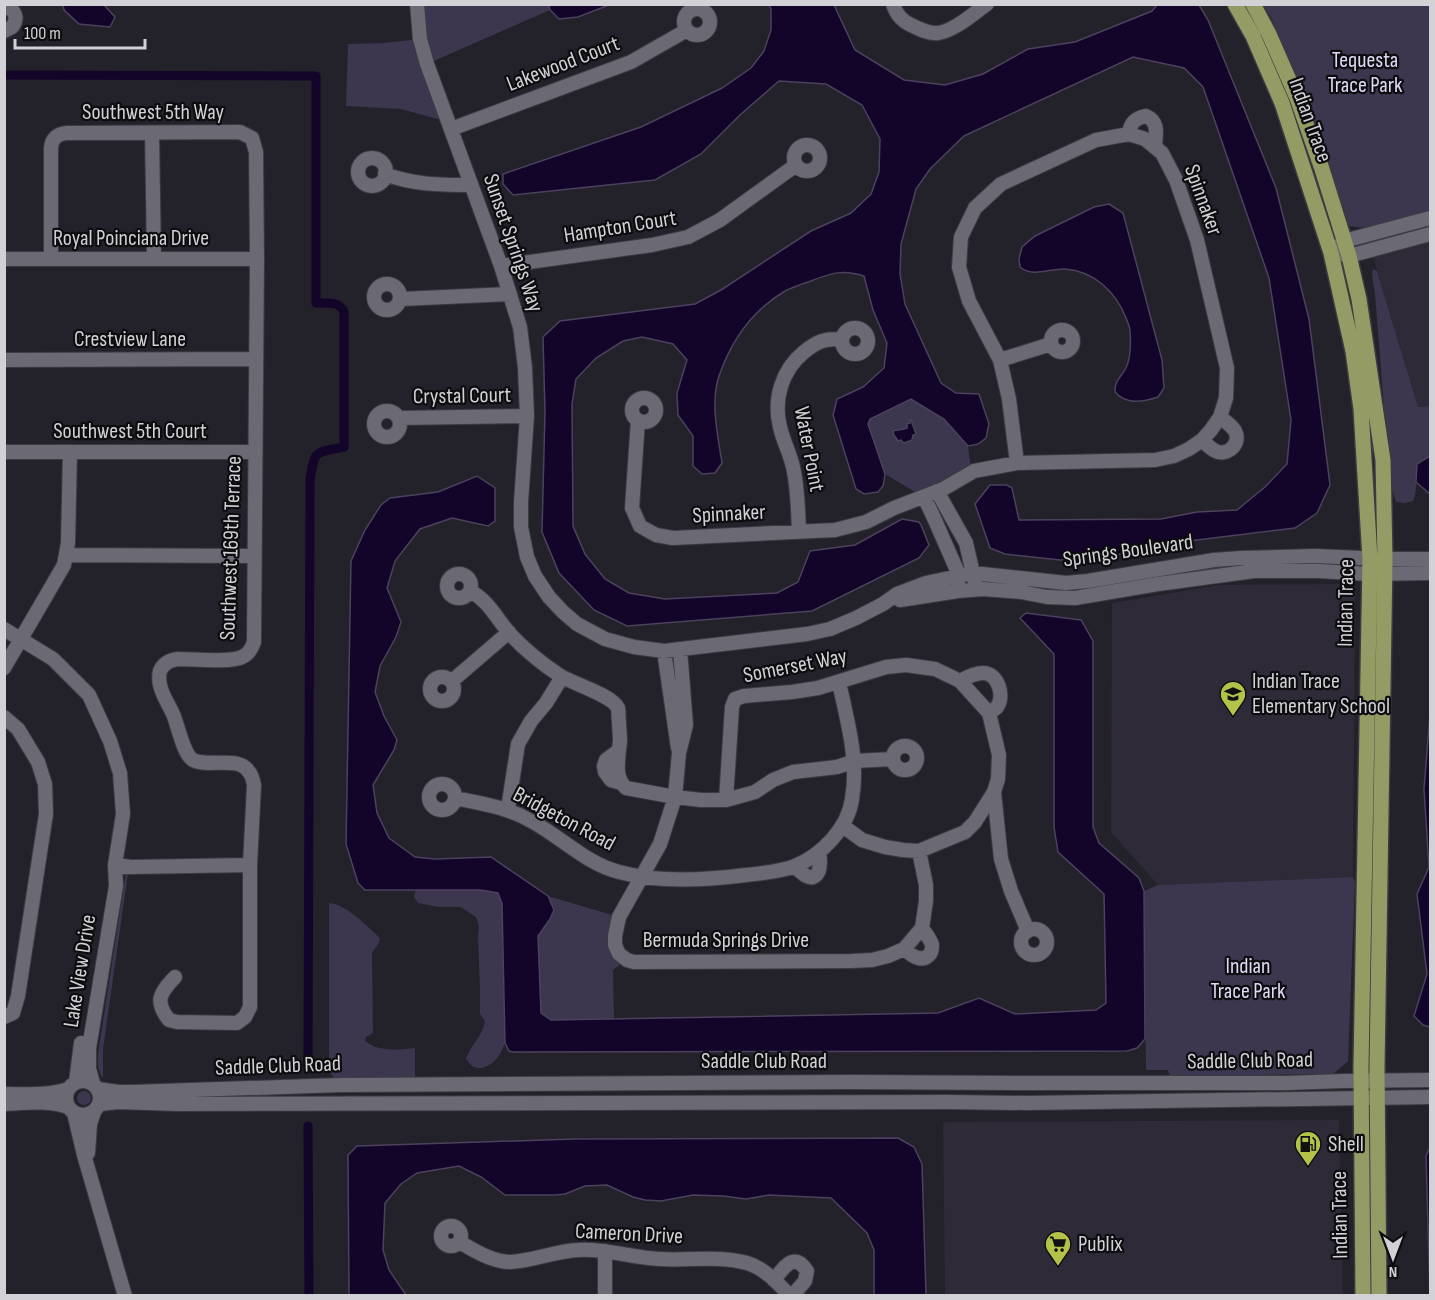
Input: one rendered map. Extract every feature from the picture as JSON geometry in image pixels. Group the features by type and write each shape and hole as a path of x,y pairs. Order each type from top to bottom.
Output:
{"main road":[{"name":"Indian Trace","path":"1235,4 1253,36 1282,103 1331,253 1353,351 1361,409 1378,566 1379,1296"},
{"name":"Indian Trace","path":"1253,4 1297,98 1346,248 1359,299 1383,460 1361,1080 1363,1296"}],"street":[{"name":"Sunset Springs Way","path":"417,4 420,39 427,64 501,266 520,327 527,416 521,502"},
{"path":"893,4 895,11 904,21 920,30 937,33 951,28 967,10 987,4"},
{"path":"4,6 14,11 16,20 12,27 4,31"},
{"name":"Lakewood Court","path":"451,129 631,62 687,30"},
{"path":"1017,463 1012,416 1000,360 969,301 959,267 962,237 975,208 1002,184 1096,140 1129,134 1132,123 1138,118 1146,116 1155,123 1155,146"},
{"name":"Southwest 5th Way","path":"51,259 51,148 54,138 61,134 240,132 252,138"},
{"path":"152,133 154,259"},
{"name":"Spinnaker","path":"638,420 632,508 640,526 656,535 673,538 835,530 866,522 934,492 974,471 1017,463 1155,460 1174,456 1189,449 1202,440 1220,417 1226,398 1227,368 1197,240 1176,180 1162,153 1155,146 1145,139 1129,134"},
{"name":"Southwest 169th Terrace","path":"175,977 164,989 160,999 160,1007 169,1020 237,1023 245,1017 250,1007 250,865 254,785 250,773 244,766 232,763 201,763 190,759 160,685 159,672 171,660 241,658 251,649 254,642 257,259 256,152 252,138"},
{"name":"Hampton Court","path":"501,266 652,245 688,237 720,220 796,165"},
{"path":"385,174 401,180 430,185 471,185"},
{"path":"1331,253 1431,218"},
{"path":"1346,248 1431,234"},
{"name":"Royal Poinciana Drive","path":"4,259 257,259"},
{"path":"401,299 510,294"},
{"name":"Water Point","path":"799,532 797,484 791,455 779,427 778,401 783,379 802,353 821,340 842,340"},
{"path":"1000,360 1051,344"},
{"name":"Crestview Lane","path":"4,360 256,360"},
{"name":"Crystal Court","path":"399,418 527,416"},
{"path":"1202,440 1216,452 1225,452 1236,444 1235,431 1220,417"},
{"name":"Southwest 5th Court","path":"4,452 255,452"},
{"path":"4,668 64,565 67,555 70,452"},
{"path":"934,492 966,543 976,590"},
{"path":"934,492 934,518 958,575 958,591"},
{"name":"Springs Boulevard","path":"521,502 521,527 527,557 535,576 562,612 577,624 605,639 634,647 664,651 807,634 830,629 883,604 897,594 958,575 973,573 1066,583 1223,559 1315,556 1378,566"},
{"path":"67,555 255,556"},
{"path":"1378,566 1431,559"},
{"path":"1378,566 1431,573"},
{"name":"Springs Boulevard","path":"883,604 913,597 976,590 1075,598 1231,573 1319,571 1378,566"},
{"path":"470,591 480,596 489,605 509,632 535,658 562,676 611,699 618,709 620,740 618,774 621,783 626,788 675,797 726,800 755,792 773,780 793,772 837,767 855,761 893,759"},
{"name":"Lake View Drive","path":"4,629 53,659 89,695 110,741 120,773 123,814 114,865 106,884 72,1086"},
{"path":"452,681 509,632"},
{"name":"Bermuda Springs Drive","path":"680,649 686,725 679,753 675,797 660,844 619,917 615,936 615,945 619,954 634,962 850,961 872,960 904,949"},
{"name":"Bermuda Springs Drive","path":"664,651 666,670 662,695 667,721 679,753"},
{"name":"Somerset Way","path":"726,800 732,707 735,699 744,696 801,691 886,667 906,665 935,669 960,681 989,713 999,755 998,779 994,792 1001,859 1011,891 1028,931"},
{"path":"960,681 973,675 991,674 997,681 1000,699 997,707 989,713"},
{"path":"508,809 518,744 562,676"},
{"name":"Bridgeton Road","path":"455,798 508,809 549,831 596,862 618,872 661,880 717,878 773,872 795,866 819,852 843,826 852,801 855,761 839,682"},
{"path":"4,717 18,729 38,762 45,784 46,814 18,996 13,1013 4,1017"},
{"path":"843,826 862,840 885,847 919,851 965,832 975,822 994,792"},
{"path":"975,822 998,829"},
{"path":"919,851 926,901 922,927 904,949 922,959 932,952 932,945 922,927"},
{"path":"114,865 131,867 250,865"},
{"name":"Lake View Drive","path":"96,1086 89,1069 89,1048 116,886 114,865"},
{"name":"Saddle Club Road","path":"96,1086 118,1092 132,1092 352,1085 852,1082 1286,1083 1431,1080"},
{"path":"4,1094 60,1092 88,1081 96,1086 101,1099 90,1124 88,1167"},
{"path":"72,1086 66,1101 81,1143 125,1296"},
{"name":"Saddle Club Road","path":"97,1108 117,1102 178,1104 1028,1103 1431,1098"},
{"path":"4,1104 48,1103 84,1115 97,1108"},
{"name":"Cameron Drive","path":"460,1242 473,1251 510,1262 577,1250 605,1251 658,1259 726,1259 749,1263 774,1280 791,1296"},
{"path":"605,1251 605,1296"},
{"path":"774,1280 788,1263 794,1261 802,1263 807,1271 805,1281 791,1296"}],"shaded area":[{"path":"549,4 609,5 578,17 559,19 550,10"},
{"path":"63,5 104,5 115,17 110,27 79,24 64,10"},
{"path":"769,5 834,5 855,50 904,80 945,85 983,74 1028,49 1075,42 1152,11 1157,5 1199,5 1208,20 1276,188 1309,319 1330,485 1317,513 1295,528 1181,542 1105,557 1060,560 1005,554 990,548 975,504 990,485 1007,485 1012,488 1019,520 1161,519 1197,512 1237,510 1265,487 1287,464 1291,420 1269,278 1203,87 1184,68 1133,57 964,136 930,169 916,189 901,244 900,274 905,304 941,383 956,393 979,394 989,424 986,438 978,444 968,446 944,419 911,399 870,419 868,424 885,474 883,486 878,492 864,494 856,489 833,415 837,399 863,387 884,368 887,343 873,310 864,276 850,273 831,274 785,291 763,307 744,328 724,363 716,386 716,420 722,463 715,473 702,474 693,466 693,436 678,415 677,393 687,360 673,344 642,337 623,341 596,358 576,379 572,404 573,526 585,554 605,579 629,593 665,599 777,593 798,582 810,551 855,545 902,519 919,522 921,525 929,545 919,558 812,611 627,626 594,610 559,573 542,532 545,411 543,337 560,321 695,304 721,290 811,231 851,213 871,194 879,172 880,139 862,105 826,84 779,81 741,114 701,154 655,180 513,195 503,184 503,174 641,127 722,88 751,68 764,51 771,30"},
{"path":"1109,204 1123,213 1162,360 1164,388 1158,397 1146,400 1129,401 1115,392 1117,382 1129,359 1129,326 1122,309 1103,284 1076,271 1059,269 1030,272 1020,267 1022,247 1035,236 1094,207"},
{"path":"1430,234 1430,406 1418,407 1371,250"},
{"path":"911,420 916,434 913,435 912,440 904,443 901,440 898,441 893,431 907,428"},
{"path":"1430,456 1430,494 1416,482 1417,464"},
{"path":"477,476 495,488 495,521 488,526 452,518 420,529 395,561 387,588 401,622 396,637 380,666 375,692 384,716 397,740 394,750 373,785 377,813 389,838 415,857 435,859 491,857 548,896 554,910 538,936 541,1013 551,1020 938,1013 979,998 1015,1014 1096,1010 1106,1003 1104,894 1058,852 1054,827 1054,654 1020,618 1026,613 1081,620 1093,641 1093,827 1099,843 1139,878 1144,891 1145,1039 1137,1048 1127,1051 509,1051 505,1043 502,904 498,893 481,890 365,890 358,883 346,844 351,561 365,530 381,505 390,498 438,492"},
{"name":"Indian Trace Elementary School","path":"1341,584 1355,590 1353,877 1158,885 1111,832 1112,603 1219,585"},
{"path":"1430,714 1430,1027 1423,1025 1414,1016 1427,974 1417,894 1429,867 1424,789"},
{"path":"1339,1120 1343,1295 945,1295 943,1122"},
{"path":"898,1138 914,1147 922,1164 926,1295 874,1295 874,1250 867,1233 831,1198 769,1195 746,1199 693,1195 661,1201 633,1197 607,1185 585,1186 565,1194 555,1195 505,1195 481,1177 459,1166 417,1173 401,1184 385,1203 383,1250 389,1270 406,1295 349,1295 348,1155 357,1146 575,1139"},
{"path":"1430,1147 1430,1296 1426,1156"}],"green space":[{"path":"417,5 549,5 550,10 427,64 448,122 401,109 346,106 348,44 420,39"},
{"name":"Tequesta Trace Park","path":"1263,5 1430,5 1430,234 1371,250 1365,228 1348,226 1313,119 1272,19"},
{"path":"1373,269 1377,271 1418,407 1430,406 1430,456 1417,464 1415,496 1413,501 1405,503 1396,502 1390,482"},
{"path":"911,399 944,419 968,446 971,470 920,495 885,474 868,424 870,419"},
{"path":"127,866 129,866 103,1049 103,1078 98,1065 98,1051"},
{"name":"Indian Trace Park","path":"1353,877 1355,882 1348,1061 1333,1074 1170,1076 1168,1070 1146,1070 1144,891 1158,885"},
{"path":"416,890 481,890 498,893 502,904 505,1043 498,1057 486,1067 477,1068 466,1058 482,1031 485,1021 480,1014 479,926 476,917 461,907 439,907 418,903 414,897"},
{"path":"548,896 619,917 615,931 627,960 613,970 614,1019 551,1020 540,1013 538,936 554,910"},
{"path":"329,903 349,911 380,938 372,953 373,1033 366,1037 365,1041 382,1049 415,1048 415,1084 341,1085 329,1072"},
{"path":"84,1091 89,1093 91,1098 89,1103 84,1105 79,1103 77,1098 79,1093"}],"waterway":[{"path":"4,75 316,76 316,303 336,304 344,312 344,447 318,454 313,463 310,480 308,1065"},
{"path":"308,1126 309,1296"}],"place":[{"name":"Indian Trace Elementary School","path":"1233,717"},
{"name":"Shell","path":"1308,1167"},
{"name":"Publix","path":"1058,1267"}]}
